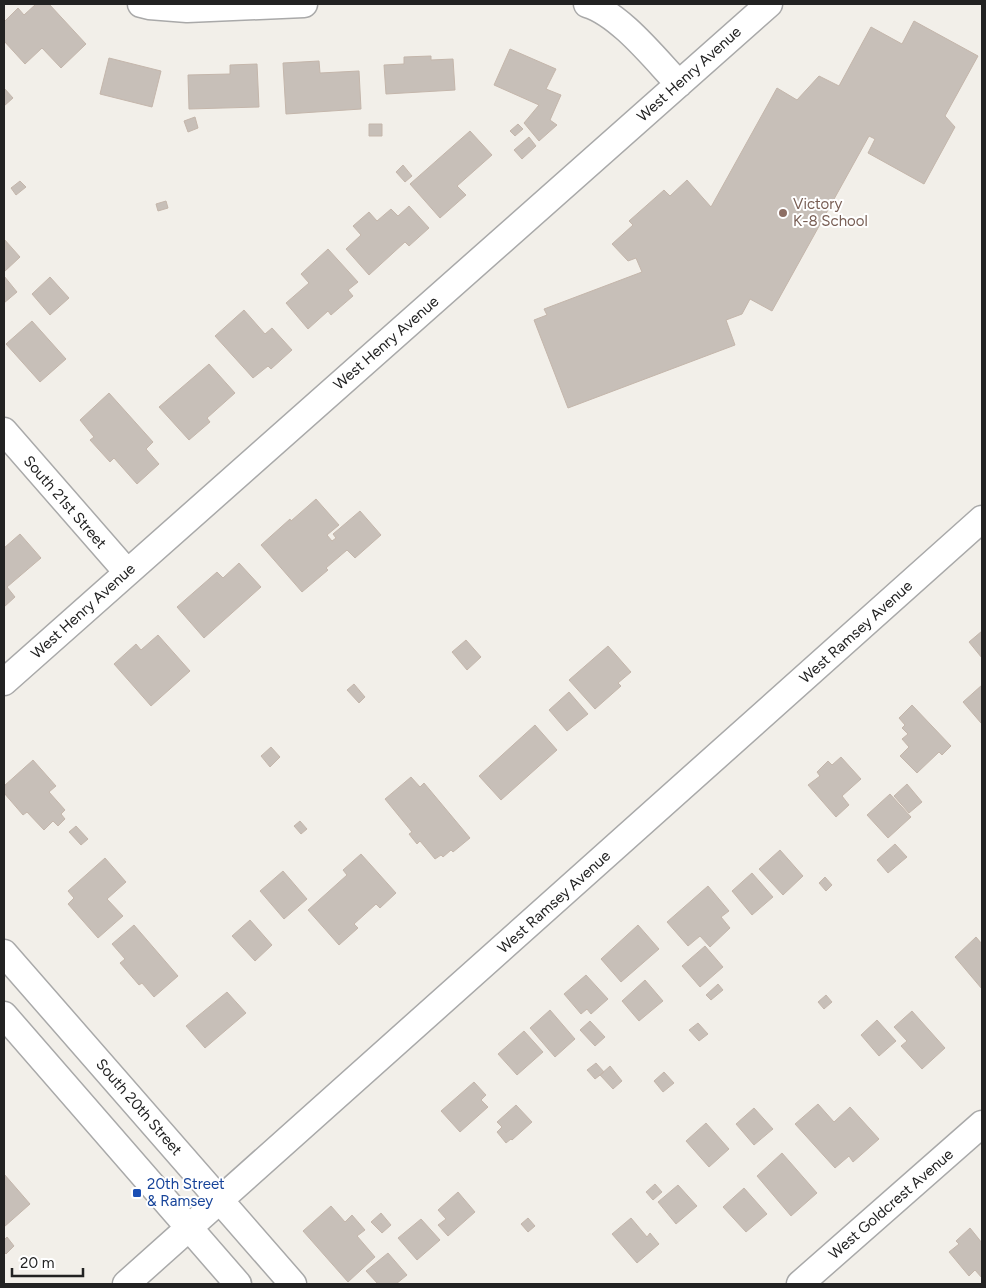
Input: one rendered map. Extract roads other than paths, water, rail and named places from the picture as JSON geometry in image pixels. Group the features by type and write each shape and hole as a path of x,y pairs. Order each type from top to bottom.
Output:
{"street":[{"path":"140,4 188,8 304,4"},
{"path":"587,4 597,7 629,31 679,84"},
{"name":"West Henry Avenue","path":"4,682 769,4"},
{"name":"South 21st Street","path":"4,431 127,572"},
{"name":"West Ramsey Avenue","path":"126,1284 982,519"},
{"name":"South 20th Street","path":"4,953 293,1284"},
{"path":"4,1015 238,1284"},
{"path":"78,1099 108,1072"},
{"name":"West Goldcrest Avenue","path":"800,1284 982,1124"}],"place":[{"name":"Victory K-8 School","path":"783,213"},
{"name":"20th Street & Ramsey","path":"137,1193"}]}
